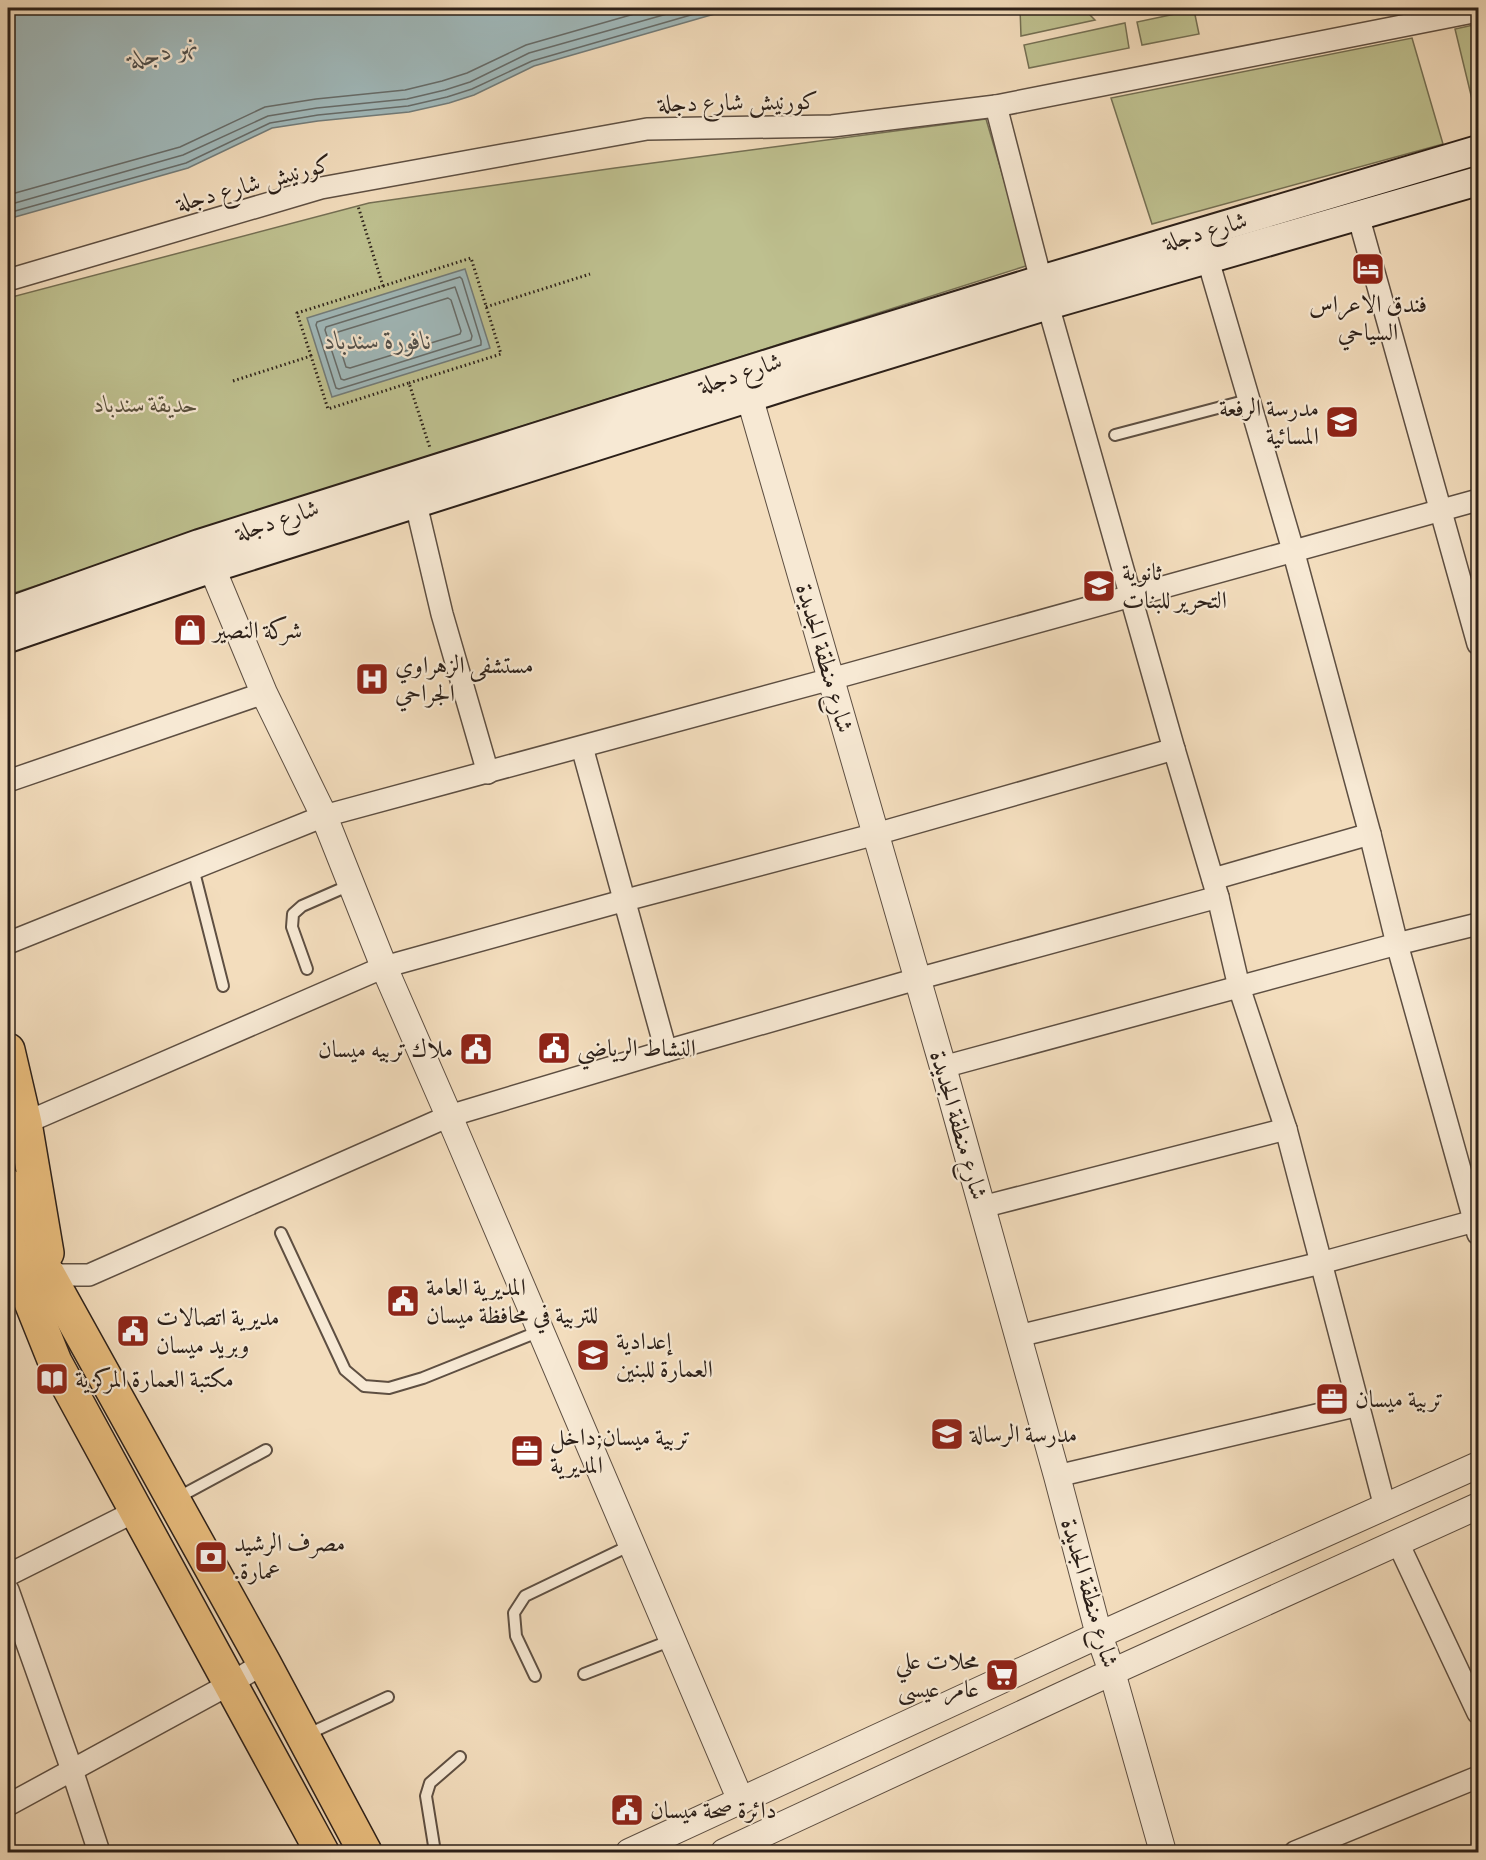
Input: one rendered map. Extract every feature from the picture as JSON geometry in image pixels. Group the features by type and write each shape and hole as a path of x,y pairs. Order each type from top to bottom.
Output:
{"main road":[{"name":"شارع دجلة","path":"8,612 206,556 1044,292 1479,150"},
{"name":"شارع دجلة","path":"8,638 206,556 416,504 750,399 1044,292 1208,260 1479,181"},
{"path":"8,1050 25,1123 47,1242 18,1268"},
{"path":"8,1186 22,1223 18,1268 55,1362 322,1852"},
{"path":"18,1268 173,1499 365,1852"}],"street":[{"name":"كورنيش شارع دجلة","path":"8,280 321,188 646,129 832,126 996,106 1479,11"},
{"path":"996,106 1044,292 1215,888 1239,987 1286,1129 1385,1507"},
{"path":"1358,215 1479,644"},
{"path":"1018,1336 1477,1225 1397,944 1370,834 1293,550 1208,260"},
{"name":"شارع منطقة الجديدة","path":"750,399 943,1067 1100,1635 1163,1852"},
{"path":"8,943 324,816 488,773 1479,500"},
{"path":"416,504 442,614 488,773"},
{"path":"206,556 264,693 324,816 384,968 741,1801"},
{"path":"8,781 264,693"},
{"path":"582,747 666,1051"},
{"path":"25,1123 384,968 626,900 876,834 1174,749"},
{"path":"18,1268 62,1275 89,1275 449,1116 917,979 1215,888 1370,834"},
{"path":"943,1067 1397,944 1479,924"},
{"path":"982,1207 1286,1129"},
{"path":"1057,1476 1359,1405"},
{"path":"629,1852 1100,1635 1479,1465"},
{"path":"724,1852 1112,1672 1479,1506"},
{"path":"8,1575 136,1511"},
{"path":"1398,1543 1479,1713"},
{"path":"8,1590 99,1852"},
{"path":"8,1805 231,1684 264,1663"},
{"path":"1295,1852 1479,1777"}],"lane":[{"path":"1115,435 1248,400"},
{"path":"193,868 223,986"},
{"path":"307,969 292,927 293,914 302,906 350,885"},
{"path":"280,1233 345,1370 364,1386 389,1388 423,1378 540,1331"},
{"path":"173,1499 266,1450"},
{"path":"535,1676 516,1636 514,1613 525,1596 631,1545"},
{"path":"584,1674 672,1640"},
{"path":"303,1737 388,1697"},
{"path":"435,1852 426,1796 430,1783 460,1757"}],"path":[{"path":"358,206 383,286"},
{"path":"471,258 501,354 328,409 297,313 383,286 471,258"},
{"path":"486,307 590,273"},
{"path":"233,381 311,356"},
{"path":"409,383 432,455"}],"green space":[{"path":"1020,8 1083,8 1095,20 1021,36"},
{"path":"1194,10 1199,34 1142,45 1137,22"},
{"path":"1125,23 1129,48 1029,68 1024,45"},
{"path":"1478,24 1478,124 1455,29"},
{"path":"1412,38 1443,144 1152,224 1111,98"},
{"name":"حديقة سندباد","path":"986,119 1029,265 422,458 8,595 8,298 369,203"}],"water":[{"name":"نهر دجلة","path":"8,8 760,8 718,13 534,66 474,95 449,103 409,112 272,128 188,168 8,219"},
{"name":"نافورة سندباد","path":"465,269 490,348 332,397 307,318"}],"place":[{"name":"فندق الاعراس السياحي","path":"1368,269"},
{"name":"مدرسة الرفعة المسائية","path":"1342,422"},
{"name":"ثانوية التحرير للبنات","path":"1099,586"},
{"name":"شركة النصير","path":"190,630"},
{"name":"مستشفى الزهراوي الجراحي","path":"372,679"},
{"name":"النشاط الرياضي","path":"554,1048"},
{"name":"ملاك تربيه ميسان","path":"476,1049"},
{"name":"المديرية العامة للتربية في محافظة ميسان","path":"403,1301"},
{"name":"مديرية اتصالات وبريد ميسان","path":"133,1331"},
{"name":"إعدادية العمارة للبنين","path":"593,1355"},
{"name":"مكتبة العمارة المركزية","path":"52,1379"},
{"name":"تربية ميسان","path":"1332,1399"},
{"name":"مدرسة الرسالة","path":"947,1434"},
{"name":"تربية ميسان;داخل المديرية","path":"527,1451"},
{"name":"مصرف الرشيد .عمارة","path":"211,1557"},
{"name":"محلات علي عامر عيسى","path":"1002,1675"},
{"name":"دائرة صحة ميسان","path":"627,1810"}]}
